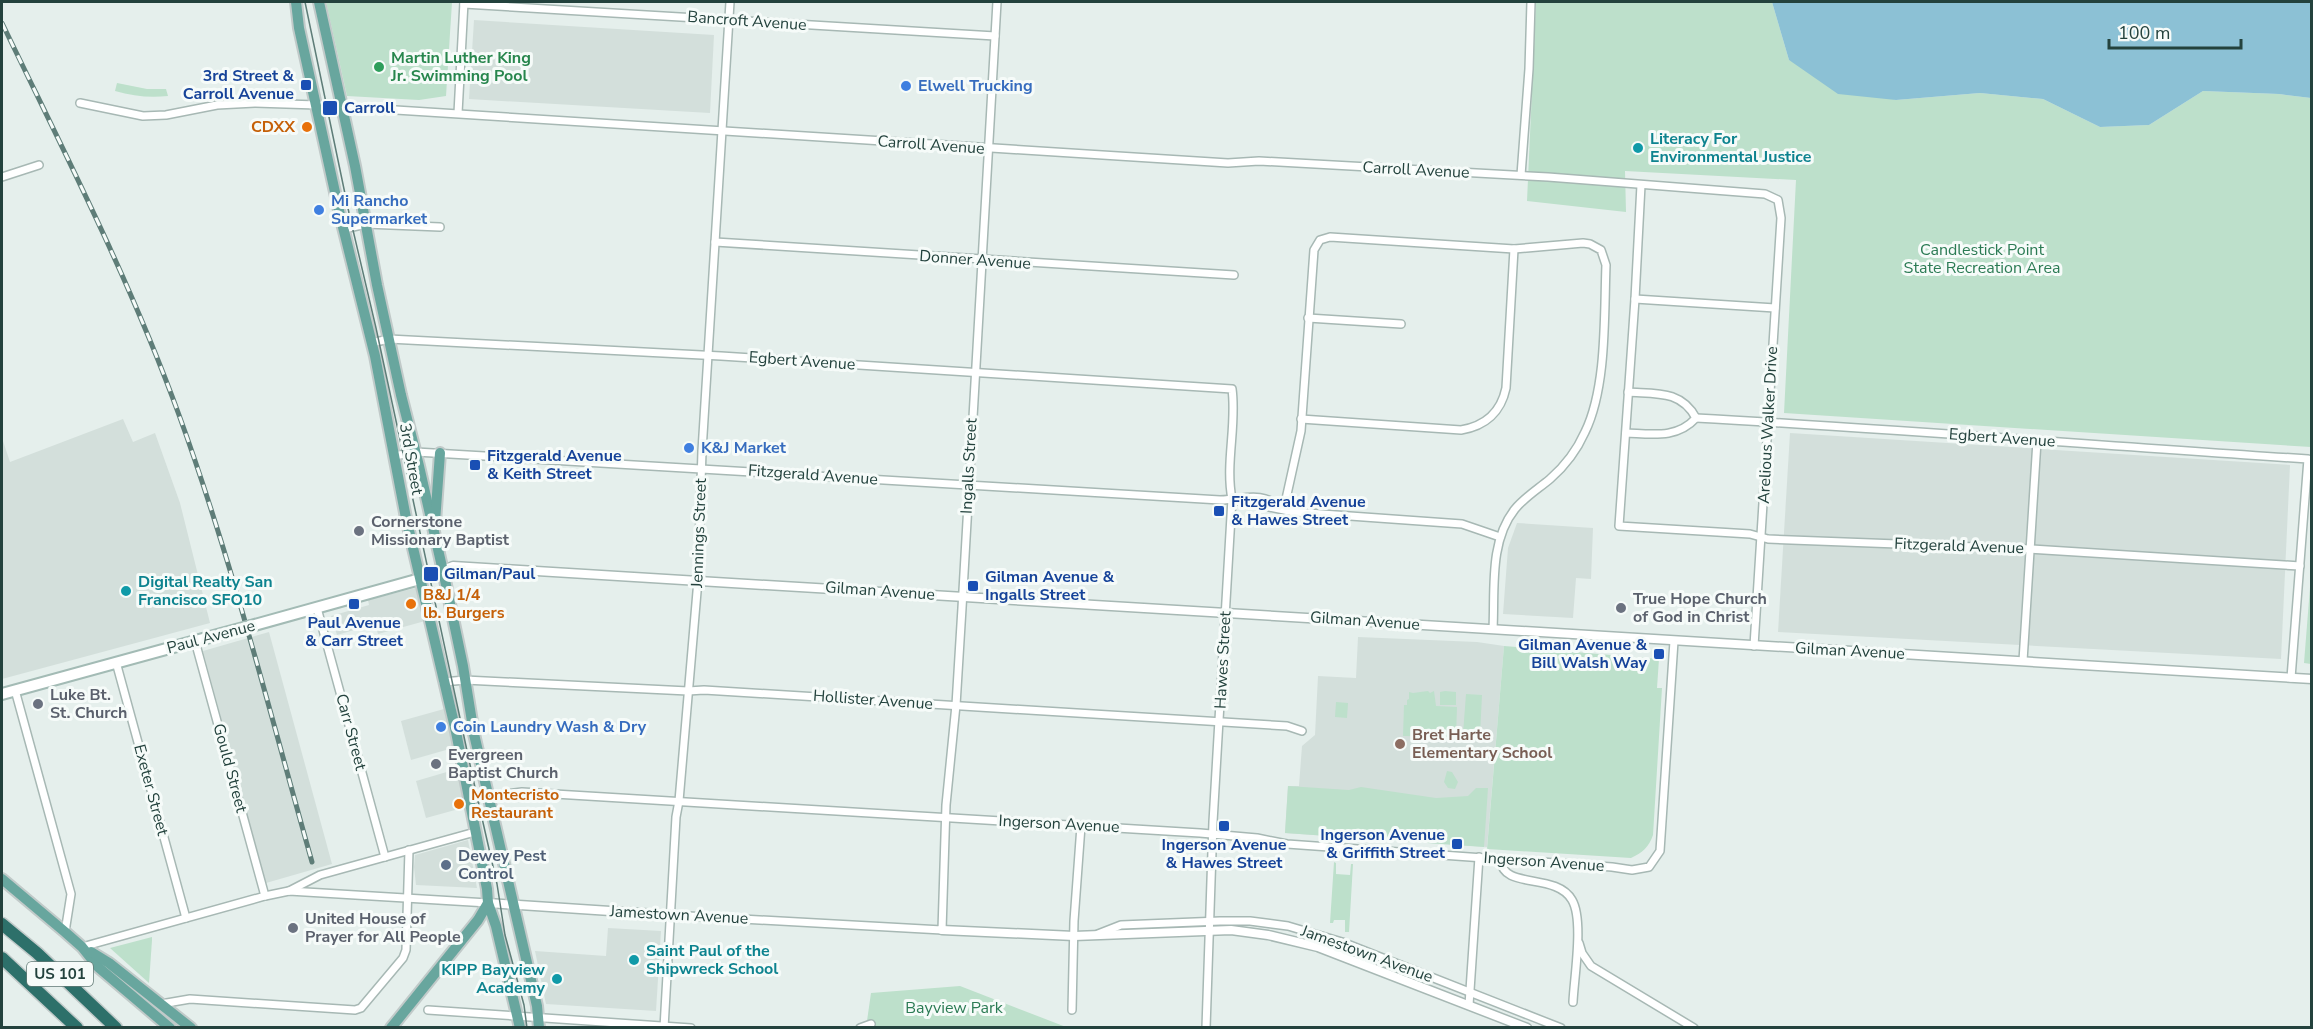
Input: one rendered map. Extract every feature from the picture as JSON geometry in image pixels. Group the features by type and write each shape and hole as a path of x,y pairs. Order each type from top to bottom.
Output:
{"highway":[{"name":"US 101","path":"2,924 38,953 116,1028"},
{"name":"US 101","path":"2,958 77,1028"}],"main road":[{"name":"3rd Street","path":"296,2 299,28 371,343 420,579 456,732 488,903 496,926 519,1022"},
{"name":"3rd Street","path":"319,2 389,339 442,570 474,734 515,906 538,1023"},
{"path":"434,534 440,453"},
{"name":"Paul Avenue","path":"2,694 420,579"},
{"path":"2,879 66,932 98,967 171,1028"},
{"path":"391,1028 478,920 488,903"},
{"path":"82,947 109,963 191,1028"}],"street":[{"name":"Jennings Street","path":"664,1027 676,817 698,580 702,468 730,2"},
{"name":"Ingalls Street","path":"942,930 946,818 963,596 997,2"},
{"path":"1521,175 1529,69 1531,2"},
{"name":"Bancroft Avenue","path":"464,3 994,36"},
{"path":"458,113 464,3"},
{"name":"Carroll Avenue","path":"80,103 143,116 166,115 217,105 255,103 317,105 1228,164 1259,161 1521,175 1756,193 1772,196 1780,205"},
{"path":"2,177 39,165"},
{"path":"1628,392 1670,395 1683,401 1696,418 1679,431 1665,435 1626,433 1628,392 1635,299 1641,185"},
{"name":"Arelious Walker Drive","path":"1754,646 1780,205"},
{"path":"344,229 366,224 440,227"},
{"path":"1284,508 1300,437 1308,318 1316,244 1324,238 1514,249 1590,244 1601,250 1606,265 1600,374 1592,417 1568,459 1554,475 1515,510 1500,537 1496,560 1493,629"},
{"name":"Donner Avenue","path":"715,242 982,261 1234,275"},
{"path":"1301,419 1461,430 1486,421 1500,406 1506,388 1514,249"},
{"path":"1635,299 1775,308"},
{"path":"1308,318 1401,324"},
{"name":"Egbert Avenue","path":"371,343 389,339 709,356 1232,389"},
{"name":"Hawes Street","path":"1206,1028 1212,835 1232,499 1229,485 1232,389"},
{"name":"Egbert Avenue","path":"1696,418 1781,421 2308,459 2300,566"},
{"name":"Fitzgerald Avenue","path":"1626,433 1619,526 1750,534 1768,539 2030,549 2300,566"},
{"path":"2023,661 2037,441"},
{"name":"Fitzgerald Avenue","path":"394,456 416,452 440,453 1232,499 1251,505 1284,508 1294,512 1462,524 1500,537"},
{"name":"Gilman Avenue","path":"420,579 453,566 2312,679"},
{"path":"2291,678 2300,566"},
{"name":"Carr Street","path":"317,608 385,857"},
{"name":"Gould Street","path":"195,641 265,896"},
{"name":"Ingerson Avenue","path":"469,799 522,792 679,801 1257,838 1287,844 1632,870 1649,867 1661,847 1674,641"},
{"name":"Exeter Street","path":"116,662 186,918"},
{"name":"Hollister Avenue","path":"443,682 465,680 704,690 1287,726 1302,731"},
{"path":"15,690 71,894 66,932"},
{"path":"1072,1010 1081,826"},
{"path":"289,891 320,875 475,832"},
{"path":"161,1004 190,999 355,1010 366,1004 403,958 406,950 410,850"},
{"path":"1469,1005 1479,857"},
{"path":"1502,860 1503,868 1514,876 1527,881 1551,884 1567,893 1575,908 1577,935 1573,1002"},
{"name":"Jamestown Avenue","path":"82,947 289,891 671,915 1074,936 1270,923 1306,930 1561,1028"},
{"name":"Jamestown Avenue","path":"1209,926 1302,942 1527,1028"},
{"path":"1577,935 1582,953 1591,966 1694,1028"},
{"path":"428,1010 519,1022 691,1028"},
{"path":"860,1028 871,1024"}],"shaded area":[{"path":"474,20 714,35 710,113 469,99"},
{"path":"123,419 133,442 155,433 180,503 210,623 2,679 2,438 10,462"},
{"path":"1790,433 2290,465 2281,659 1778,632"},
{"path":"1517,523 1593,528 1591,579 1576,578 1573,618 1503,614 1508,548"},
{"path":"415,588 418,591 425,621 378,634 375,624 337,635 331,616 369,605 368,600"},
{"path":"269,632 332,864 266,883 203,651"},
{"name":"Bret Harte Elementary School","path":"1358,637 1477,642 1504,646 1487,847 1285,833 1288,786 1299,786 1302,746 1315,735 1318,676 1356,678"},
{"path":"444,709 453,748 411,760 401,721"},
{"path":"457,769 466,807 426,818 416,781"},
{"path":"468,840 477,888 416,885 415,855"},
{"path":"608,928 661,931 656,1011 546,1004 535,951 606,956"}],"green space":[{"path":"326,2 452,2 446,96 419,100 347,96"},
{"name":"Candlestick Point State Recreation Area","path":"1536,2 1772,2 1789,60 1896,100 1980,93 2043,99 2100,127 2149,125 2203,91 2279,94 2311,98 2311,447 1784,413 1796,180 1625,171 1626,212 1527,201"},
{"path":"117,83 147,89 166,89 168,96 148,97 122,93 115,91"},
{"path":"2311,575 2311,664 2304,663"},
{"path":"1504,646 1659,659 1657,688 1662,688 1653,835 1645,849 1639,854 1631,858 1487,849"},
{"path":"1428,691 1430,693 1434,691 1436,706 1457,707 1456,737 1403,736 1404,705 1407,705 1409,692"},
{"path":"1440,692 1456,692 1456,705 1440,705"},
{"path":"1466,694 1482,695 1480,735 1463,734"},
{"path":"1336,702 1348,703 1347,718 1335,717"},
{"path":"1447,771 1452,772 1458,782 1455,789 1448,788 1444,782"},
{"path":"1288,786 1349,790 1361,787 1436,798 1468,796 1476,788 1488,788 1484,847 1285,833"},
{"path":"1334,862 1336,863 1336,874 1350,875 1351,864 1353,864 1349,932 1345,932 1345,920 1334,920 1330,923"},
{"path":"152,937 152,940 149,983 110,948"},
{"name":"Bayview Park","path":"960,986 1066,1027 866,1028 871,993"}],"water":[{"path":"1772,2 2311,2 2311,98 2279,94 2203,91 2149,125 2100,127 2043,99 1980,93 1896,100 1838,94 1789,60"}],"tram line":[{"path":"305,2 349,213 497,884 505,935 524,1005 527,1028"}],"railway":[{"path":"2,23 118,266 179,415 233,581 312,862"}],"place":[{"name":"Martin Luther King Jr. Swimming Pool","path":"379,67"},
{"name":"3rd Street & Carroll Avenue","path":"306,85"},
{"name":"Elwell Trucking","path":"906,86"},
{"name":"Carroll","path":"330,108"},
{"name":"CDXX","path":"307,127"},
{"name":"Literacy For Environmental Justice","path":"1638,148"},
{"name":"Mi Rancho Supermarket","path":"319,210"},
{"name":"K&J Market","path":"689,448"},
{"name":"Fitzgerald Avenue & Keith Street","path":"475,465"},
{"name":"Fitzgerald Avenue & Hawes Street","path":"1219,511"},
{"name":"Cornerstone Missionary Baptist","path":"359,531"},
{"name":"Gilman/Paul","path":"431,574"},
{"name":"Gilman Avenue & Ingalls Street","path":"973,586"},
{"name":"Digital Realty San Francisco SFO10","path":"126,591"},
{"name":"Paul Avenue & Carr Street","path":"354,604"},
{"name":"B&J 1/4 lb. Burgers","path":"411,604"},
{"name":"True Hope Church of God in Christ","path":"1621,608"},
{"name":"Gilman Avenue & Bill Walsh Way","path":"1659,654"},
{"name":"Luke Bt. St. Church","path":"38,704"},
{"name":"Coin Laundry Wash & Dry","path":"441,727"},
{"name":"Bret Harte Elementary School","path":"1400,744"},
{"name":"Evergreen Baptist Church","path":"436,764"},
{"name":"Montecristo Restaurant","path":"459,804"},
{"name":"Ingerson Avenue & Hawes Street","path":"1224,826"},
{"name":"Ingerson Avenue & Griffith Street","path":"1457,844"},
{"name":"Dewey Pest Control","path":"446,865"},
{"name":"United House of Prayer for All People","path":"293,928"},
{"name":"Saint Paul of the Shipwreck School","path":"634,960"},
{"name":"KIPP Bayview Academy","path":"557,979"}]}
